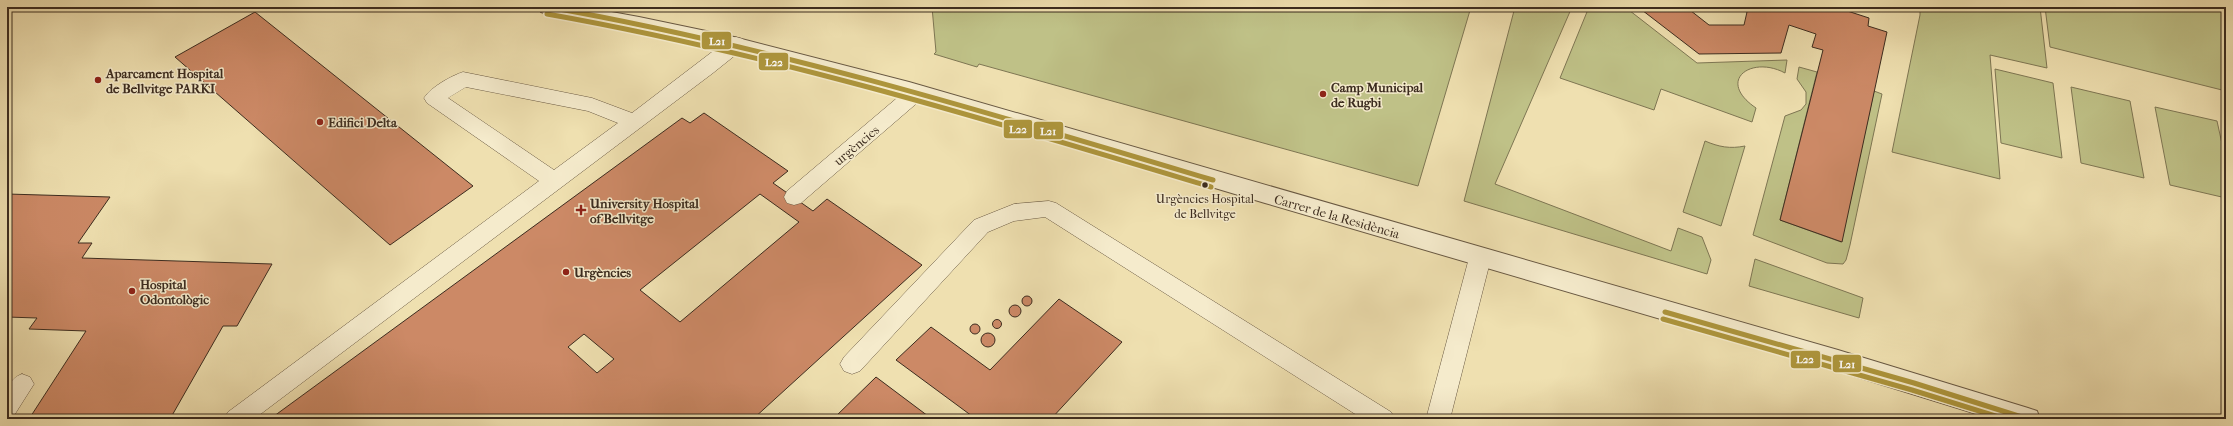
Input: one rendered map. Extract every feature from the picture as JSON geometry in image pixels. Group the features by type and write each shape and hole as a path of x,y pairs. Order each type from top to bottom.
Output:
{"street":[{"name":"Carrer de la Residència","path":"548,7 736,44 917,92 1480,258 1914,383 2028,419"}],"lane":[{"path":"236,419 736,44"},
{"path":"554,181 434,98 463,79 592,105 634,122"},
{"name":"urgències","path":"794,197 917,92"},
{"path":"852,364 980,226 1008,212 1026,209 1049,209 1383,419"},
{"path":"1438,419 1480,258"},
{"path":"7,384 22,384 7,407"}],"green space":[{"path":"932,7 1471,7 1418,186 979,64 977,67 934,54 936,52"},
{"path":"1515,7 1572,7 1495,184 1671,251 1678,228 1702,237 1711,260 1707,274 1464,201"},
{"path":"1589,7 1625,7 1697,63 1787,60 1785,73 1773,68 1761,67 1751,69 1743,73 1738,80 1739,88 1744,98 1756,108 1752,122 1661,89 1654,110 1560,78"},
{"path":"1920,7 2040,7 2047,68 1990,55 2000,179 1892,152 1920,15"},
{"path":"2045,7 2226,7 2226,91 2050,47"},
{"path":"1799,67 1817,72 1780,220 1841,242 1874,91 1882,94 1850,245 1846,260 1843,264 1827,263 1753,235 1785,116 1801,110 1806,104 1806,92 1797,79"},
{"path":"1995,69 2053,83 2062,158 2001,143"},
{"path":"2071,87 2130,101 2144,178 2081,163"},
{"path":"2155,107 2217,121 2226,162 2226,198 2170,185"},
{"path":"1705,141 1725,147 1745,146 1721,226 1683,212"},
{"path":"1755,259 1863,298 1859,318 1749,286"}],"building":[{"path":"1638,7 1686,7 1709,25 1744,25 1747,12 1731,7 1835,7 1869,18 1868,26 1887,32 1842,242 1780,220 1823,50 1812,47 1816,34 1789,25 1781,53 1699,54"},
{"name":"Edifici Delta","path":"255,12 473,186 390,245 175,57"},
{"name":"Urgències","path":"704,113 788,171 773,183 813,211 827,199 922,265 753,419 270,419 682,118 690,123","holes":["760,194 799,222 680,322 640,290","584,334 614,359 597,373 568,347"]},
{"name":"Hospital Odontològic","path":"7,194 110,197 78,243 92,243 82,258 272,264 237,326 223,326 170,419 29,419 86,331 29,329 37,318 7,317"},
{"path":"1025,296 1029,296 1032,301 1029,306 1025,306 1022,303 1022,299"},
{"path":"1059,299 1122,342 1051,419 976,419 896,360 931,327 990,370"},
{"path":"1013,305 1017,305 1021,311 1017,317 1013,317 1009,313 1009,309"},
{"path":"995,320 999,320 1001,324 999,328 995,328 993,326 993,322"},
{"path":"973,324 977,324 979,325 979,333 973,334 970,331 970,327"},
{"path":"985,333 991,333 995,337 995,343 991,347 985,347 981,343 981,337"},
{"path":"876,377 932,419 833,419"}],"transit line":[{"name":"L21","path":"548,7 696,36 842,72 905,89 1213,180"},
{"name":"L22","path":"547,14 674,38 841,79 965,113 1211,187"},
{"name":"L21","path":"1665,312 1914,383 2028,419"},
{"name":"L22","path":"1663,319 1912,390 2005,419"}],"place":[{"name":"Aparcament Hospital de Bellvitge PARKI","path":"98,80"},
{"name":"Camp Municipal de Rugbi","path":"1323,94"},
{"name":"Edifici Delta","path":"320,122"},
{"name":"Urgències Hospital de Bellvitge","path":"1205,185"},
{"name":"University Hospital of Bellvitge","path":"581,210"},
{"name":"Urgències","path":"566,272"},
{"name":"Hospital Odontològic","path":"132,291"}]}
